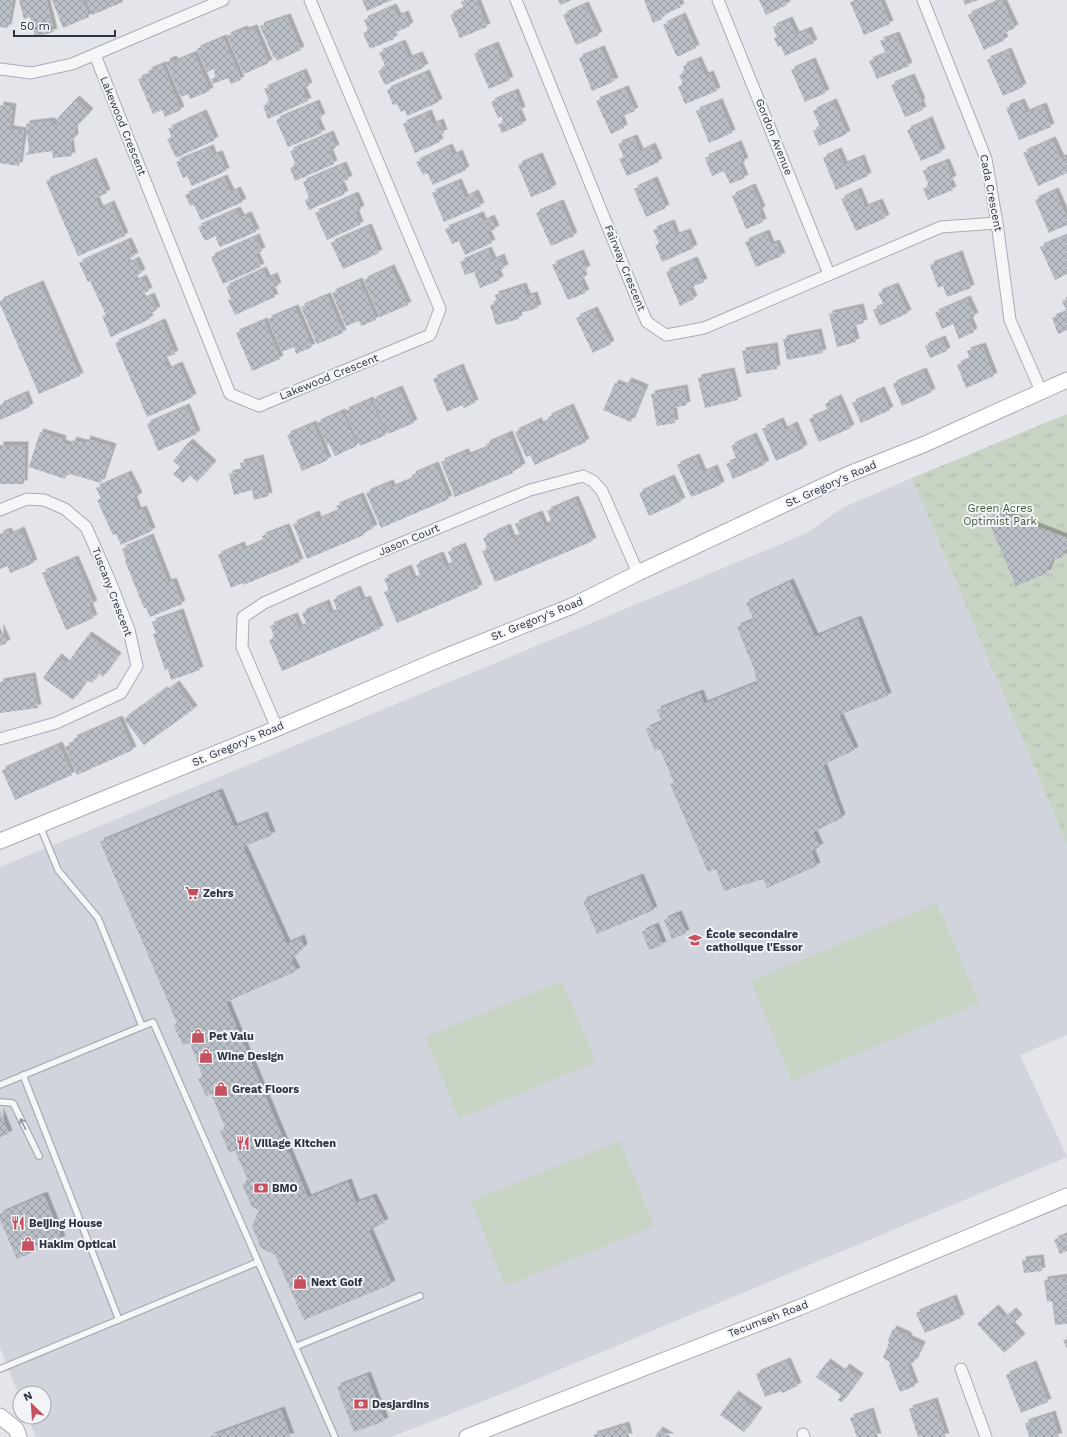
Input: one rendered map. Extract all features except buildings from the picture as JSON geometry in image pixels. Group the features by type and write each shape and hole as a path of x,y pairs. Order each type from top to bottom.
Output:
{"street":[{"path":"0,69 31,73 72,64 223,0"},
{"name":"Lakewood Crescent","path":"94,55 230,394 259,406 430,335 440,309 310,0"},
{"name":"Fairway Crescent","path":"516,0 647,322 666,335 704,328 941,227 997,223"},
{"name":"Gordon Avenue","path":"718,0 829,274"},
{"name":"Cada Crescent","path":"923,0 986,159 997,223 1010,320 1042,391"},
{"name":"St. Gregory's Road","path":"0,841 40,826 442,658 572,606 638,573 849,474 925,444 1067,380"},
{"name":"Jason Court","path":"277,728 242,647 244,617 264,603 363,559 530,490 583,476 593,482 602,491 638,573"},
{"name":"Tuscany Crescent","path":"0,510 27,499 44,500 65,509 86,527 110,581 129,630 136,666 121,693 56,723 0,739"},
{"name":"Tecumseh Road","path":"467,1437 791,1311 1067,1196"},
{"path":"961,1370 986,1437"},
{"path":"0,1416 16,1429 19,1437"}],"lane":[{"path":"40,826 58,870 98,918 142,1026"},
{"path":"0,1085 153,1022 335,1437"},
{"path":"23,1075 119,1320"},
{"path":"0,1102 13,1103 39,1156"},
{"path":"0,1369 258,1262"},
{"path":"295,1347 420,1296"}],"shaded area":[{"name":"École secondaire catholique l'Essor","path":"912,478 1067,845 1067,1035 1020,1055 1067,1157 504,1393 391,1437 36,1437 31,1425 52,1425 52,1385 15,1385 0,1348 0,867 807,533 842,508"}],"green space":[{"name":"Green Acres Optimist Park","path":"1067,414 1067,845 912,478"},
{"path":"937,903 979,1003 792,1081 751,981"},
{"path":"562,981 596,1062 459,1119 425,1037"},
{"path":"620,1141 654,1226 505,1286 471,1201"}],"place":[{"name":"Zehrs","path":"192,893"},
{"name":"École secondaire catholique l'Essor","path":"695,940"},
{"name":"Pet Valu","path":"198,1036"},
{"name":"Wine Design","path":"206,1056"},
{"name":"Great Floors","path":"221,1089"},
{"name":"Village Kitchen","path":"243,1143"},
{"name":"BMO","path":"261,1188"},
{"name":"Beijing House","path":"18,1223"},
{"name":"Hakim Optical","path":"28,1244"},
{"name":"Next Golf","path":"300,1282"},
{"name":"Desjardins","path":"361,1404"}]}
